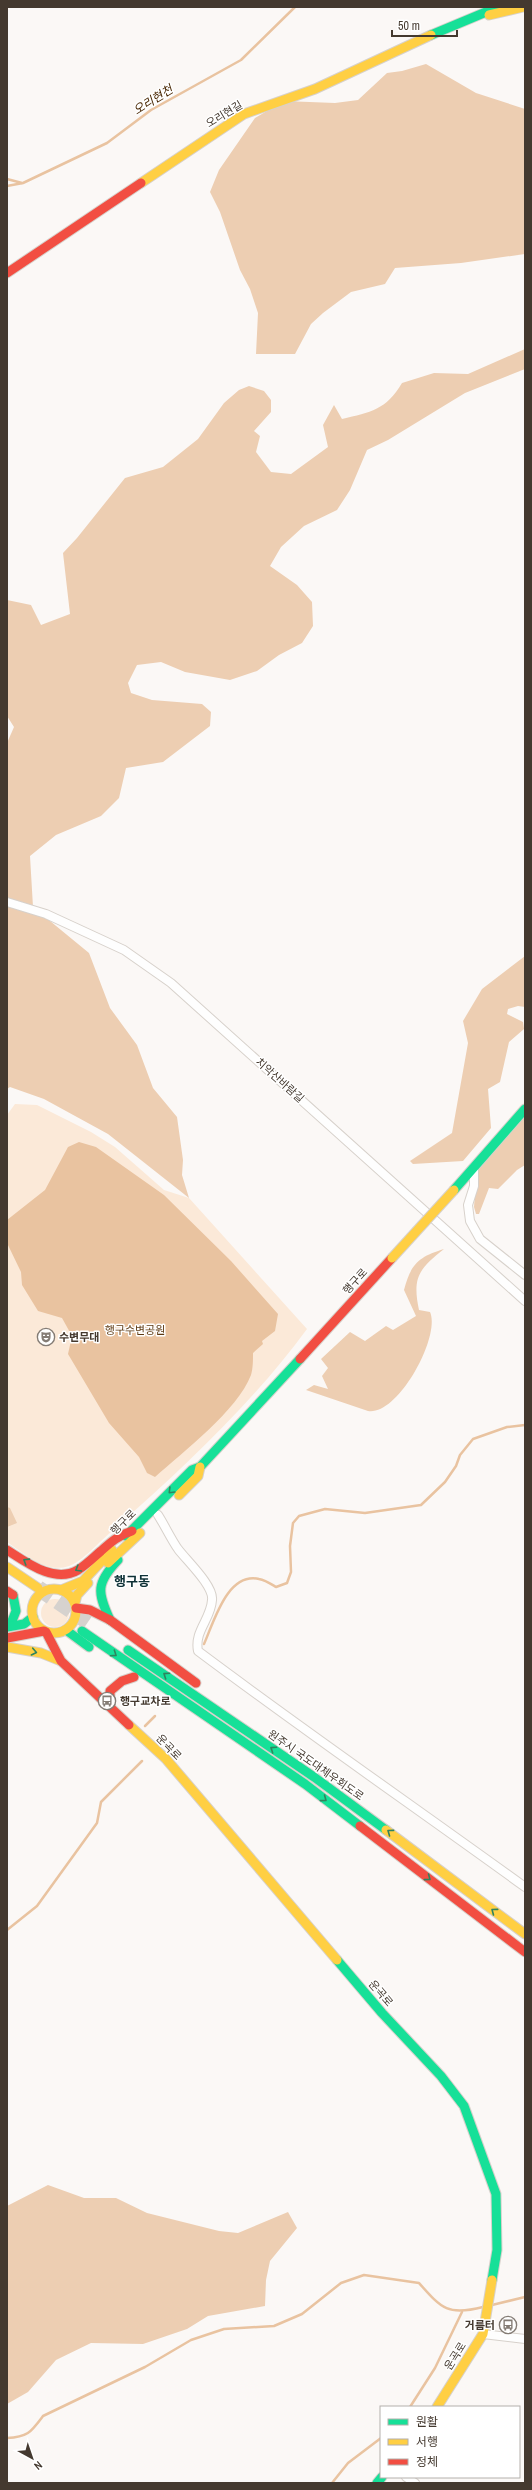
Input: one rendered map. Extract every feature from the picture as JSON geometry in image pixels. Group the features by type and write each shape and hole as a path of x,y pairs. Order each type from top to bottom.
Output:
{"main road":[{"path":"464,20 486,7"},
{"name":"오리현길","path":"7,273 244,114 315,89 464,20 498,7"},
{"path":"464,20 523,7"},
{"name":"행구로","path":"75,1605 80,1591 192,1470 200,1467 454,1190 525,1109"},
{"name":"행구로","path":"58,1590 69,1590 77,1585 134,1533 158,1515 198,1476 200,1467"},
{"path":"7,1550 45,1573 58,1576 77,1572 121,1534 134,1533 132,1545 101,1578 101,1600 110,1620"},
{"path":"7,1567 35,1592 7,1578"},
{"path":"45,1573 58,1590 70,1595 75,1605 75,1620 57,1638 61,1660"},
{"path":"8,1626 24,1624 33,1613 39,1595 58,1590"},
{"path":"10,1593 33,1613 61,1660"},
{"path":"8,1626 16,1614 17,1603 10,1593"},
{"path":"75,1605 90,1610 110,1620 205,1690"},
{"path":"7,1638 45,1631 62,1632 134,1677 284,1778 305,1784"},
{"path":"82,1632 305,1784 525,1952"},
{"name":"원주시 국도대체우회도로","path":"120,1644 314,1777 525,1934"},
{"path":"7,1647 41,1653 61,1660"},
{"name":"운곡로","path":"61,1660 110,1704 166,1759 382,2013 442,2076 464,2106 496,2194 497,2250 484,2330 438,2406"},
{"path":"110,1704 110,1691 122,1681 134,1677"},
{"path":"224,1703 300,1758 314,1777"}],"street":[{"name":"치악산바람길","path":"7,902 46,914 124,950 171,983 525,1301"},
{"path":"474,1167 474,1186 468,1205 470,1221 480,1239 525,1275"},
{"path":"158,1515 178,1549 207,1585 213,1598 210,1612 196,1640 198,1651 300,1727 363,1770 525,1887"},
{"path":"484,2330 525,2339"}],"green space":[{"name":"행구수변공원","path":"15,1104 37,1105 91,1132 115,1147 164,1190 189,1198 307,1329 263,1383 215,1435 85,1556 74,1564 60,1568 36,1562 7,1542 7,1115"},
{"path":"55,1599 65,1603 69,1613 65,1623 55,1627 45,1623 41,1613 45,1603"}],"shaded area":[{"path":"426,64 476,93 525,109 525,254 461,263 395,268 385,284 351,292 323,313 311,324 295,354 256,354 258,313 250,289 240,270 220,212 210,192 219,170 255,118 284,101 335,103 358,100 387,73 402,71"},
{"path":"525,349 525,369 465,393 388,440 367,450 350,490 337,510 304,526 281,547 270,566 297,585 312,602 313,626 302,643 279,655 257,671 230,680 185,672 161,662 137,665 128,683 131,693 152,700 202,704 211,712 210,726 163,762 126,768 119,798 101,816 56,835 30,856 33,907 89,953 110,1008 137,1045 153,1088 177,1117 183,1160 182,1175 189,1198 108,1134 44,1099 10,1087 7,1089 7,743 14,727 7,716 7,600 31,605 41,625 70,614 63,553 77,538 125,478 163,467 198,439 224,403 239,390 249,386 264,391 271,400 271,412 254,431 260,436 256,452 271,472 291,474 328,447 323,425 334,405 342,419 370,412 390,399 402,383 434,373 468,374"},
{"path":"525,956 525,1007 518,1006 508,1009 507,1014 523,1022 524,1029 509,1042 500,1082 488,1089 491,1128 463,1161 413,1164 410,1161 452,1133 468,1043 463,1021 482,989"},
{"path":"525,1112 525,1165 517,1170 498,1189 489,1188 479,1214 476,1214 474,1207 477,1168"},
{"path":"79,1142 96,1147 164,1195 231,1261 278,1314 275,1331 262,1341 263,1344 253,1353 253,1367 251,1375 244,1389 209,1430 155,1477 147,1473 139,1457 109,1423 68,1354 72,1336 62,1318 38,1311 22,1285 21,1272 7,1243 7,1220 45,1190 68,1147"},
{"path":"444,1249 423,1268 417,1281 416,1289 419,1310 430,1312 432,1323 429,1338 423,1355 414,1372 404,1388 392,1401 380,1409 368,1411 306,1390 314,1385 328,1389 322,1376 328,1368 321,1359 350,1332 365,1341 386,1326 393,1330 416,1316 404,1290 407,1281 417,1263 428,1255"},
{"path":"7,1507 10,1508 17,1523 7,1527"},
{"path":"48,2185 84,2198 116,2198 147,2213 219,2231 238,2233 288,2212 297,2228 270,2261 266,2280 265,2306 208,2316 187,2329 143,2344 91,2343 56,2360 28,2392 7,2404 7,2206"}],"waterway":[{"name":"오리현천","path":"7,186 23,183 107,143 151,110 241,60 295,7"},
{"name":"오리현천","path":"7,179 22,183"},
{"path":"204,1644 223,1601 238,1583 248,1579 259,1579 276,1587 287,1583 291,1572 290,1546 293,1523 299,1516 325,1509 365,1513 421,1505 445,1482 456,1466 460,1455 473,1439 507,1427 525,1425"},
{"path":"145,1726 155,1716"},
{"path":"7,1930 37,1906 97,1823 101,1802 142,1761"},
{"path":"7,2438 28,2433 43,2416 145,2367 191,2340 224,2329 274,2326 302,2314 341,2283 364,2275 419,2283 440,2304 453,2310 461,2311 483,2307"},
{"path":"492,2305 525,2297"},
{"path":"411,2406 435,2368 462,2312"},
{"path":"332,2483 348,2463 380,2439"}],"tunnel":[{"path":"38,1588 88,1622"}],"traffic: fast":[{"path":"431,35 498,7"},
{"path":"454,1190 525,1109"},
{"path":"126,1536 192,1470 200,1467 300,1359"},
{"path":"110,1620 101,1595 101,1588 102,1582 106,1575 118,1560"},
{"path":"10,1626 16,1611 13,1595"},
{"path":"7,1627 24,1624 33,1617"},
{"path":"66,1630 89,1647"},
{"path":"82,1631 305,1784 360,1826"},
{"path":"128,1650 314,1777 386,1830"},
{"path":"337,1960 382,2013 441,2076 464,2106 496,2194 497,2250 492,2280"},
{"path":"377,2483 381,2478"}],"traffic: slow":[{"path":"489,15 523,7"},
{"path":"141,183 244,114 315,89 431,35"},
{"path":"392,1258 454,1190"},
{"path":"179,1495 198,1476 200,1467"},
{"path":"108,1563 140,1533"},
{"path":"61,1590 83,1581 112,1550"},
{"path":"7,1567 38,1588"},
{"path":"75,1603 77,1595 88,1583"},
{"path":"50,1589 58,1589 70,1595 76,1607 76,1611 76,1615 70,1627 58,1633 50,1633 38,1627 32,1615 32,1607 38,1595 50,1589"},
{"path":"7,1647 41,1653 61,1661"},
{"path":"129,1725 166,1759 337,1960"},
{"path":"386,1830 525,1934"},
{"path":"438,2406 483,2334 492,2280"}],"traffic: jam":[{"path":"7,273 141,183"},
{"path":"300,1359 392,1258"},
{"path":"7,1550 41,1570 50,1573 69,1574 81,1568 115,1539 132,1531"},
{"path":"7,1591 13,1595"},
{"path":"76,1608 90,1610 110,1620"},
{"path":"110,1620 196,1683"},
{"path":"7,1638 44,1631"},
{"path":"46,1632 61,1661 129,1725"},
{"path":"110,1704 110,1691 122,1681 134,1677"},
{"path":"360,1826 525,1952"}],"place":[{"name":"수변무대","path":"46,1337"},
{"name":"행구교차로","path":"107,1701"},
{"name":"거름터","path":"508,2325"}],"district":[{"name":"행구동","path":"132,1581"}]}
